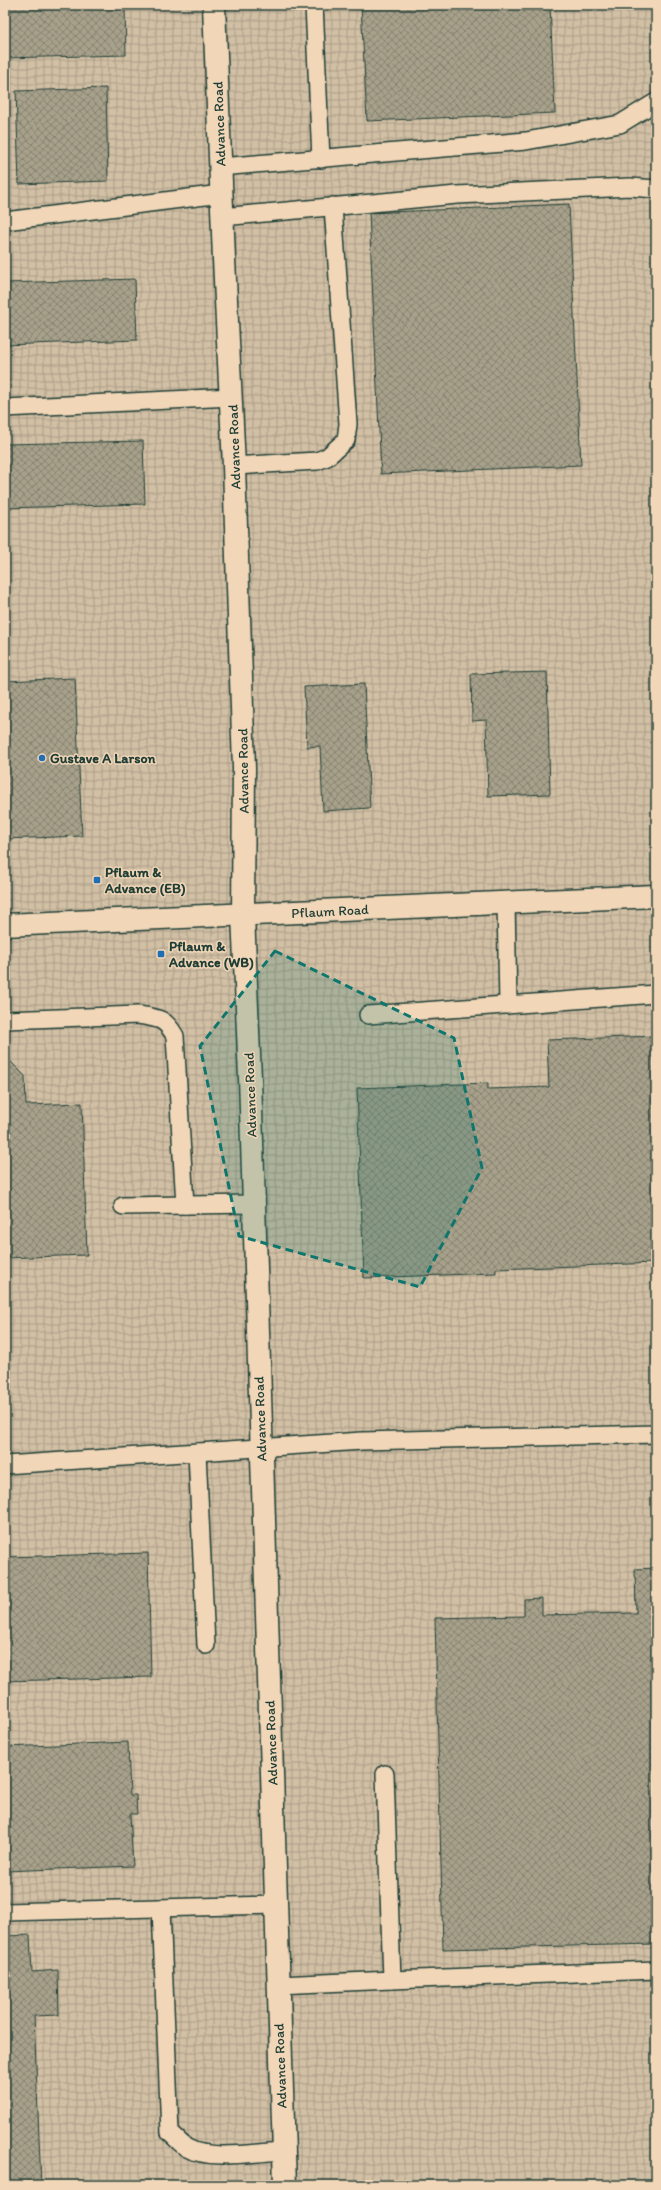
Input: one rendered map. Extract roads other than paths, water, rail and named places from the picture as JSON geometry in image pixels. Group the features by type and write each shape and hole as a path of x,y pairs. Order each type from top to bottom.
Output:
{"street":[{"name":"Advance Road","path":"214,5 222,217 232,397 244,768 243,915 277,1985 285,2185"},
{"name":"Pflaum Road","path":"5,925 656,896"}],"lane":[{"path":"314,5 320,159"},
{"path":"220,167 526,141 620,124 656,102"},
{"path":"222,217 457,195 630,187 656,189"},
{"path":"5,221 221,194"},
{"path":"234,466 317,461 334,453 346,440 348,424 333,206"},
{"path":"5,408 232,397"},
{"path":"506,903 508,1004"},
{"path":"368,1015 656,994"},
{"path":"5,1020 138,1015 158,1018 168,1023 175,1036 185,1205"},
{"path":"123,1206 253,1204"},
{"path":"5,1465 362,1441 656,1434"},
{"path":"197,1452 206,1645"},
{"path":"385,1774 392,1980"},
{"path":"5,1912 275,1905"},
{"path":"161,1908 170,2133 187,2147 200,2153 215,2155 284,2151"},
{"path":"277,1985 656,1970"}],"place":[{"name":"Gustave A Larson","path":"42,758"},
{"name":"Pflaum & Advance (EB)","path":"97,880"},
{"name":"Pflaum & Advance (WB)","path":"161,954"}]}
